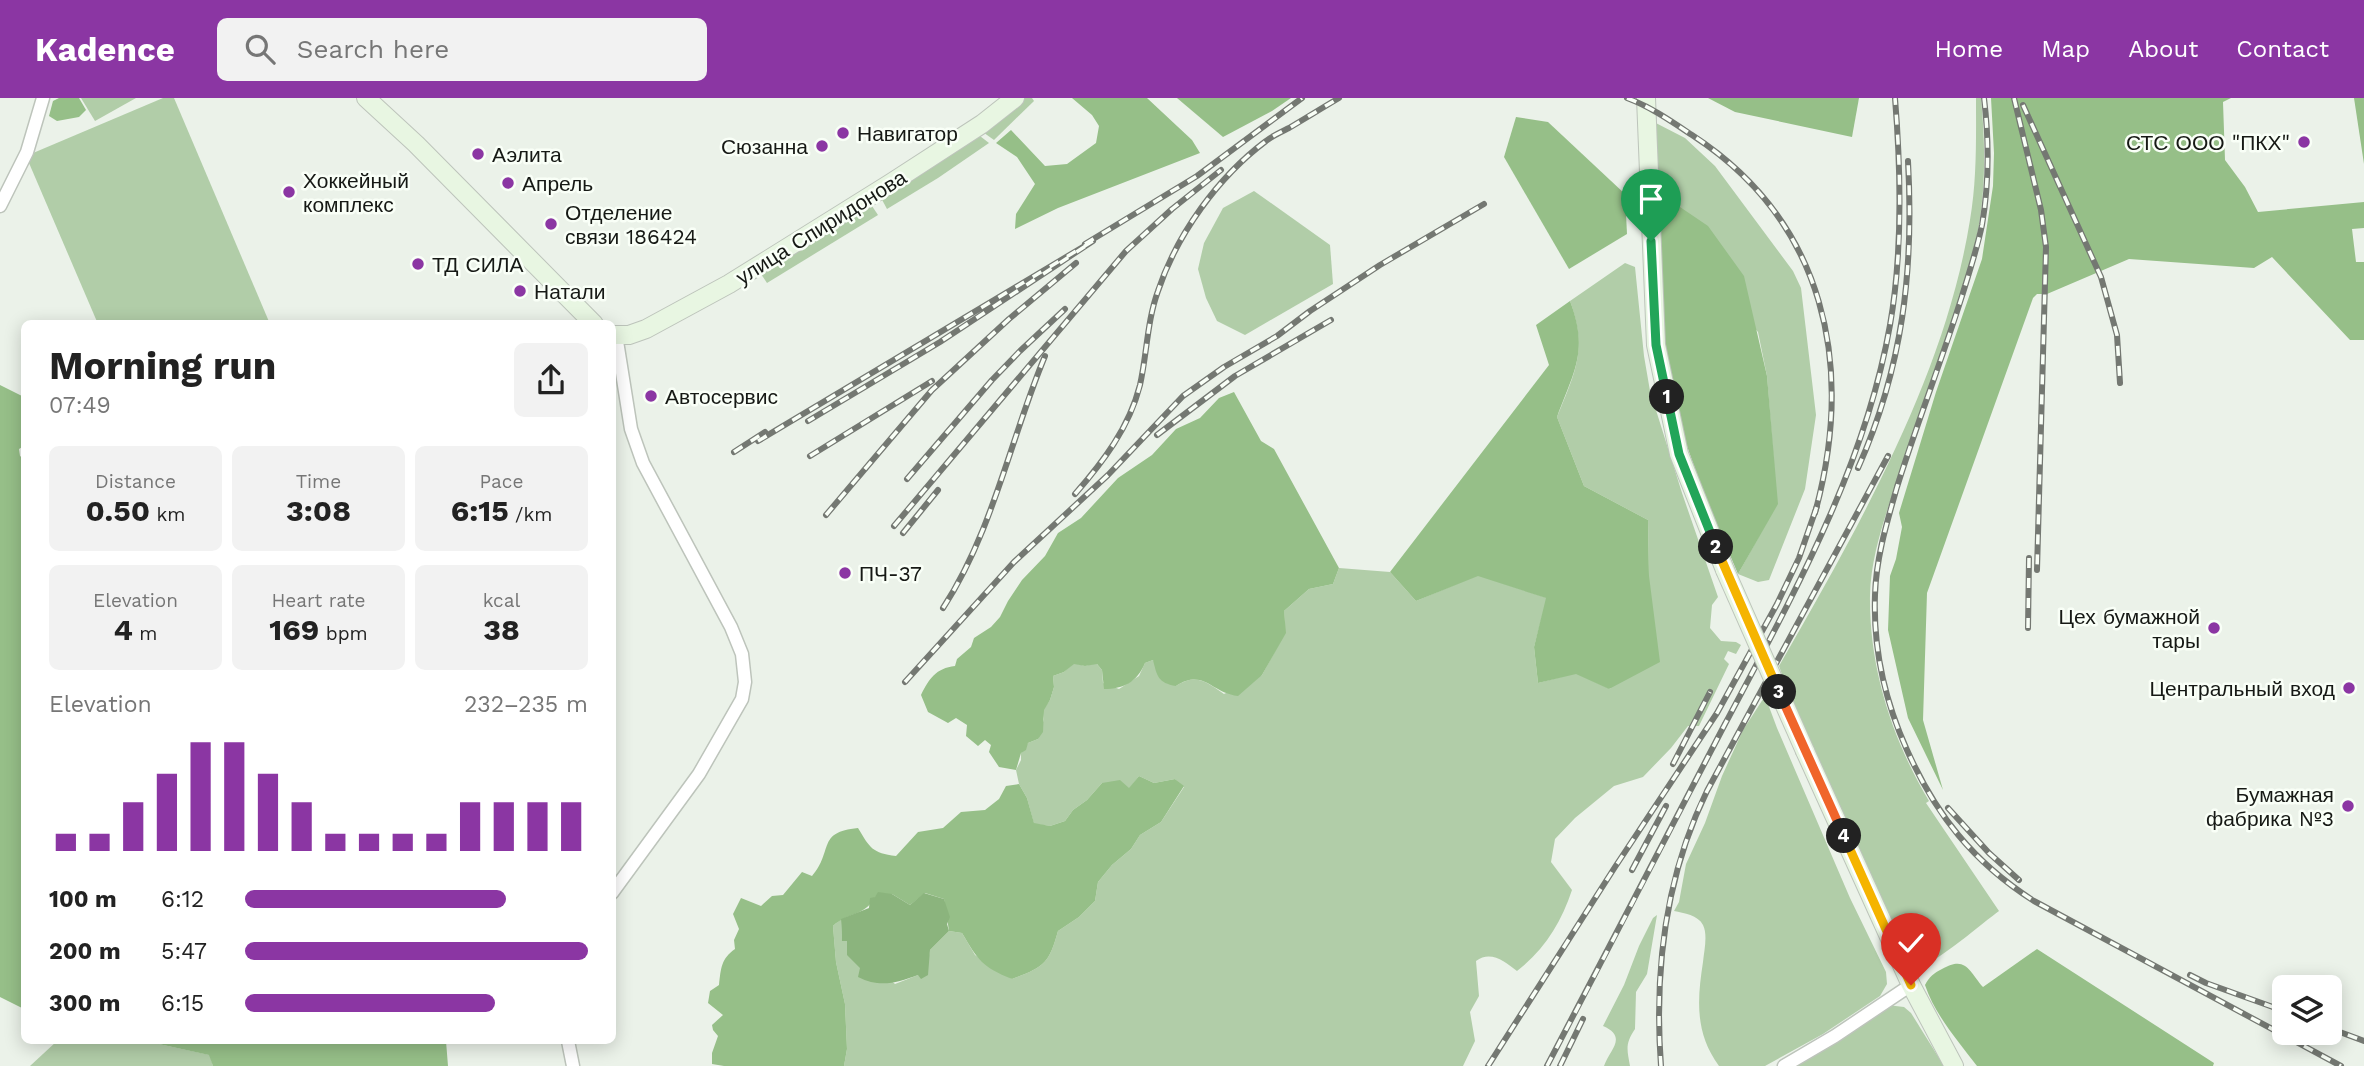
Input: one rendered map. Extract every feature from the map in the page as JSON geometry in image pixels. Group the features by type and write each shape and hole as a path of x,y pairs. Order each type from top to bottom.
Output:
{"street":[{"path":"0,206 27,152 43,98"},
{"path":"366,98 475,203 589,320"},
{"name":"улица Спиридонова","path":"616,335 629,335 646,330 729,284 891,183 982,124 1016,98"},
{"path":"1646,98 1656,345 1679,454 1725,570 1805,751 1911,985 1954,1066"},
{"path":"616,345 632,429 643,463 731,627 742,654 745,682 742,698 705,764 667,820 616,887"},
{"path":"1784,1066 1835,1036 1911,985"},
{"path":"569,1044 573,1066"}],"shaded area":[{"path":"59,98 79,98 86,110 79,117 57,121 49,116 53,101"},
{"path":"81,98 136,98 95,121"},
{"path":"163,98 174,98 268,320 96,320 26,156"},
{"path":"1019,98 1032,98 1034,101 994,140 980,130"},
{"path":"1072,98 1147,98 1192,140 1200,153 1058,208 1015,229 1016,214 1035,184 1017,157 996,143 1011,130 1045,166 1067,164 1096,143 1099,126 1092,115"},
{"path":"1177,98 1291,98 1223,137"},
{"path":"1708,98 1859,98 1852,137 1735,112"},
{"path":"1976,98 1981,98 1984,145 1979,225 1963,289 1880,535 1870,595 1878,676 1904,753 1929,801 1926,803 1999,911 1948,950 1921,966 1915,965 1907,958 1791,701 1779,666 1867,507 1919,394 1941,337 1958,279 1970,220 1976,159"},
{"path":"1991,98 2231,98 2223,102 2225,160 2245,187 2258,212 2364,202 2364,228 2352,229 2356,262 2364,262 2364,340 2350,340 2272,257 2254,268 2129,259 2047,294 2037,294 2033,298 1927,593 1923,720 1943,790 1908,718 1888,630 1890,576 1902,527 1899,513 1936,392 1982,259 1993,186"},
{"path":"2354,98 2364,98 2364,164"},
{"path":"1516,117 1548,122 1625,194 1627,234 1569,269 1504,157"},
{"path":"1650,120 1685,138 1715,166 1793,271 1801,288 1816,415 1805,489 1769,580 1758,582 1738,574 1777,504 1767,376 1758,332 1653,215"},
{"path":"976,133 989,143 887,209 880,196"},
{"path":"1254,191 1330,245 1333,284 1245,335 1217,321 1206,298 1198,269 1204,243 1223,208"},
{"path":"868,200 878,215 767,283 757,268"},
{"path":"1680,207 1708,226 1744,276 1767,376 1778,504 1738,574 1691,458 1676,411 1666,366 1658,301 1653,215"},
{"path":"1625,263 1635,267 1650,391 1718,597 1712,605 1710,628 1721,641 1741,645 1736,654 1728,651 1724,659 1729,664 1699,726 1688,726 1643,777 1614,786 1575,818 1555,839 1551,862 1572,890 1568,902 1544,944 1517,971 1492,957 1476,961 1479,996 1470,1012 1475,1041 1463,1066 844,1066 847,1049 845,1004 836,962 833,926 841,919 842,940 847,941 895,984 918,975 927,966 930,950 949,931 962,933 975,955 1012,979 1023,975 1044,963 1052,951 1058,931 1079,917 1095,901 1098,882 1112,865 1131,849 1140,835 1161,822 1184,787 1175,779 1154,783 1139,776 1129,789 1102,783 1065,821 1050,826 1034,824 1016,770 1021,753 1028,743 1038,739 1044,719 1043,710 1054,687 1053,676 1064,672 1074,663 1085,666 1096,663 1102,670 1103,683 1119,689 1139,676 1145,663 1153,660 1176,686 1196,680 1224,694 1262,675 1285,633 1284,611 1309,589 1333,584 1339,568 1390,572 1416,601 1478,575 1547,598 1534,647 1538,683 1576,673 1610,689 1649,576 1648,520 1584,486 1557,417 1574,373 1579,347 1570,301"},
{"path":"1570,301 1576,318 1579,348 1574,373 1557,417 1584,486 1648,520 1649,576 1660,662 1609,689 1576,674 1538,683 1534,647 1546,598 1478,576 1416,601 1390,572 1549,365 1536,325"},
{"path":"0,385 21,396 21,1008 0,997"},
{"path":"1234,392 1261,441 1274,449 1339,568 1333,584 1309,589 1284,611 1286,633 1262,675 1238,696 1201,680 1186,681 1176,686 1165,683 1157,674 1153,660 1145,663 1129,683 1118,688 1104,689 1102,670 1097,664 1074,664 1053,676 1054,687 1044,710 1043,732 1038,739 1028,743 1026,750 1021,753 1016,770 999,767 989,752 991,745 985,740 978,746 966,736 967,725 956,718 948,723 928,712 921,695 930,679 943,669 955,666 957,659 971,647 974,638 991,627 1000,617 1022,580 1045,556 1058,533 1081,518 1118,478 1152,455 1176,429 1200,418 1219,398"},
{"path":"1765,696 1850,898 1886,972 1887,984 1880,996 1823,1034 1765,1066 1719,1066 1706,1041 1700,1016 1704,929 1701,922 1694,917 1674,911 1679,902 1686,864 1722,776 1743,730"},
{"path":"1139,776 1154,783 1175,779 1184,786 1161,822 1140,835 1131,849 1112,865 1098,882 1095,901 1079,917 1058,931 1052,951 1044,963 1012,979 987,966 962,933 949,931 944,899 925,893 910,905 892,894 875,897 866,908 833,926 836,962 845,1004 847,1049 844,1066 712,1064 712,1053 718,1036 712,1025 723,1015 708,1003 710,991 719,985 722,964 735,949 734,940 739,929 733,914 741,898 761,906 772,896 783,895 802,872 812,876 823,859 831,838 845,830 858,828 872,848 896,856 918,832 943,828 961,812 985,810 999,799 1006,786 1019,784 1027,798 1034,823 1050,826 1065,821 1102,783 1120,780 1129,788"},
{"path":"878,892 892,894 910,905 924,893 944,899 950,917 947,924 949,931 930,950 928,975 921,979 918,975 888,983 866,980 858,977 860,968 847,955 847,941 842,941 841,919 869,908 870,898 875,897"},
{"path":"1657,915 1647,974 1636,992 1635,1029 1628,1047 1630,1066 1604,1066 1616,1039 1615,1034 1603,1026 1624,985 1639,946"},
{"path":"2037,949 2214,1063 2213,1066 1977,1066 1941,1017 1925,985 1937,972 1950,965 1962,964 1983,987"},
{"path":"1887,1005 1904,1007 1911,1013 1944,1066 1796,1066"},
{"path":"54,1044 159,1044 210,1055 213,1066 30,1066"},
{"path":"159,1044 446,1044 448,1066 213,1066 209,1055"}],"railway":[{"path":"1085,244 1197,176 1302,98"},
{"path":"1075,494 1105,457 1129,416 1140,385 1154,302 1176,249 1201,208 1248,155 1271,137 1339,98"},
{"path":"1627,98 1653,110 1692,135 1737,170 1773,210 1800,254 1819,302 1829,352 1831,404 1827,458 1815,513"},
{"path":"1547,1066 1800,580 1823,531 1863,430 1890,325 1897,269 1899,154 1895,98"},
{"path":"1984,98 1987,178 1980,234 1954,320 1897,487 1877,567 1875,615 1878,655 1892,713 1930,796 1958,835 1992,870 2012,886 2034,901 2341,1066"},
{"path":"2014,98 2041,210 2046,247 2037,570"},
{"path":"2023,105 2101,277 2117,335 2120,383"},
{"path":"1858,468 1886,393 1902,318 1909,241 1908,161"},
{"path":"894,526 1126,251 1172,209 1221,170"},
{"path":"905,682 1014,562 1108,475 1183,396 1380,265 1484,204"},
{"path":"758,441 1093,241 940,342 808,421"},
{"path":"826,515 932,390 1009,319 1076,263"},
{"path":"907,479 992,380 1065,309"},
{"path":"1157,435 1235,376 1331,320"},
{"path":"943,608 960,579 988,517 1045,356"},
{"path":"810,456 932,381"},
{"path":"734,452 765,432"},
{"path":"1661,1066 1661,960 1672,891 1693,824 1707,791 1888,456"},
{"path":"903,533 938,490"},
{"path":"1488,1066 1717,713 1777,604 1799,558 1817,506"},
{"path":"2028,628 2029,558"},
{"path":"1673,764 1710,692"},
{"path":"1632,870 1666,806"},
{"path":"1948,808 1989,853 2019,880"},
{"path":"2190,975 2272,1007"},
{"path":"1560,1066 1583,1019"},
{"path":"2342,1033 2364,1041"}],"place":[{"name":"Навигатор","path":"843,133"},
{"name":"СТС ООО \"ПКХ\"","path":"2304,142"},
{"name":"Сюзанна","path":"822,146"},
{"name":"Аэлита","path":"478,154"},
{"name":"Апрель","path":"508,183"},
{"name":"Хоккейный комплекс","path":"289,192"},
{"name":"Отделение связи 186424","path":"551,224"},
{"name":"ТД СИЛА","path":"418,264"},
{"name":"Натали","path":"520,291"},
{"name":"Автосервис","path":"651,396"},
{"name":"ПЧ-37","path":"845,573"},
{"name":"Цех бумажной тары","path":"2214,628"},
{"name":"Центральный вход","path":"2349,688"},
{"name":"Бумажная фабрика №3","path":"2348,806"}],"route":[{"path":"1651,241 1656,345 1679,454 1725,570 1911,985"}]}
